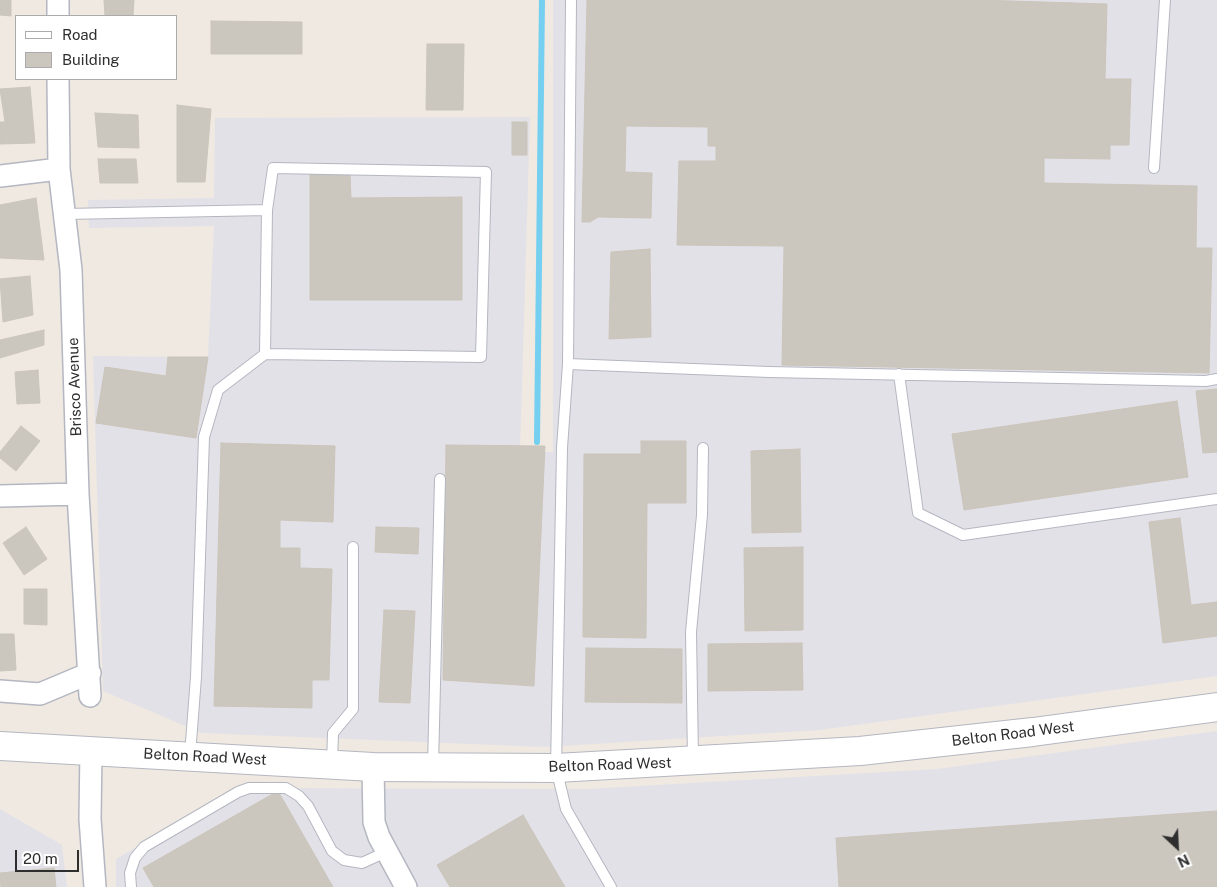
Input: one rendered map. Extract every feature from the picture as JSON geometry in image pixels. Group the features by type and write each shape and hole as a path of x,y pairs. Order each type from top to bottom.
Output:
{"street":[{"path":"58,0 58,15"},
{"name":"Brisco Avenue","path":"58,80 59,169 72,270 78,494 90,696"},
{"path":"0,176 59,169"},
{"path":"0,496 78,494"},
{"path":"0,691 40,694 90,673"},
{"name":"Belton Road West","path":"0,746 373,767 556,768 869,750 1033,732 1217,707"},
{"path":"91,750 90,819 95,887"},
{"path":"373,767 374,822 386,852 406,887"}],"lane":[{"path":"571,0 568,364 562,448 556,768 566,809 611,887"},
{"path":"1154,168 1164,0"},
{"path":"190,756 196,677 204,437 218,390 265,354 482,358 486,172 273,168 267,210 265,354"},
{"path":"65,214 267,210"},
{"path":"568,364 899,374 1206,381 1217,379"},
{"path":"899,374 918,513 962,535 1217,499"},
{"path":"693,761 691,632 702,515 703,448"},
{"path":"433,767 440,479"},
{"path":"332,764 333,733 353,709 353,547"},
{"path":"131,887 130,873 135,858 144,847 248,788 286,788 299,796 308,806 332,851 344,860 362,863 386,852"}],"shaded area":[{"path":"553,0 1217,0 1217,676 819,730 544,747 202,733 103,691 93,356 208,357 214,226 89,228 88,200 214,198 215,118 530,117 520,452 553,452"},
{"path":"1217,731 1217,887 116,887 116,859 239,788 587,789 937,769"},
{"path":"0,809 62,845 67,887 0,887"}],"building":[{"path":"0,0 11,0 11,16 0,15"},
{"path":"104,0 134,0 133,15 105,15"},
{"path":"587,0 979,0 1107,4 1105,79 1131,79 1129,145 1110,145 1110,159 1044,158 1044,183 1197,186 1196,248 1212,248 1209,373 782,365 784,246 677,245 679,161 716,161 716,146 708,146 708,127 626,126 625,172 652,173 651,218 598,217 590,222 582,222"},
{"path":"211,21 302,22 302,54 211,54"},
{"path":"427,44 464,44 463,110 426,110"},
{"path":"30,87 35,143 0,144 0,122 5,122 0,89"},
{"path":"177,105 211,109 205,182 177,182"},
{"path":"95,113 138,115 139,148 98,147"},
{"path":"512,122 527,122 527,155 512,155"},
{"path":"98,159 136,159 138,183 100,183"},
{"path":"350,173 351,198 462,197 462,300 310,300 310,174"},
{"path":"36,198 44,260 0,258 0,205"},
{"path":"650,249 651,337 609,339 611,252"},
{"path":"30,276 33,315 3,322 0,279"},
{"path":"44,330 44,345 0,358 0,340"},
{"path":"168,357 208,357 196,438 96,423 105,367 166,376"},
{"path":"38,370 40,403 17,404 15,372"},
{"path":"1217,389 1217,452 1203,453 1196,391"},
{"path":"1177,401 1188,477 964,510 952,434"},
{"path":"21,426 40,441 16,471 0,458 0,452"},
{"path":"641,441 686,441 686,503 647,503 646,638 583,637 584,454 641,454"},
{"path":"221,443 335,446 333,522 280,520 280,548 300,548 300,568 332,569 329,680 312,680 312,708 214,706"},
{"path":"446,445 545,446 534,686 443,680"},
{"path":"800,449 801,532 752,533 751,451"},
{"path":"1180,518 1191,605 1217,602 1217,636 1163,643 1149,522"},
{"path":"26,527 47,559 24,575 3,543"},
{"path":"376,527 419,528 418,554 375,552"},
{"path":"803,547 803,630 745,631 744,548"},
{"path":"24,589 47,589 47,625 24,624"},
{"path":"384,610 415,611 410,703 379,702"},
{"path":"0,634 14,634 16,670 0,671"},
{"path":"802,643 803,690 708,691 708,644"},
{"path":"586,648 682,649 682,703 585,702"},
{"path":"278,791 333,887 154,887 143,868"},
{"path":"1217,811 1217,887 839,887 836,838"},
{"path":"523,815 565,887 450,887 437,865"},
{"path":"54,868 56,887 1,887 0,873"}],"waterway":[{"path":"537,442 542,0"}]}
